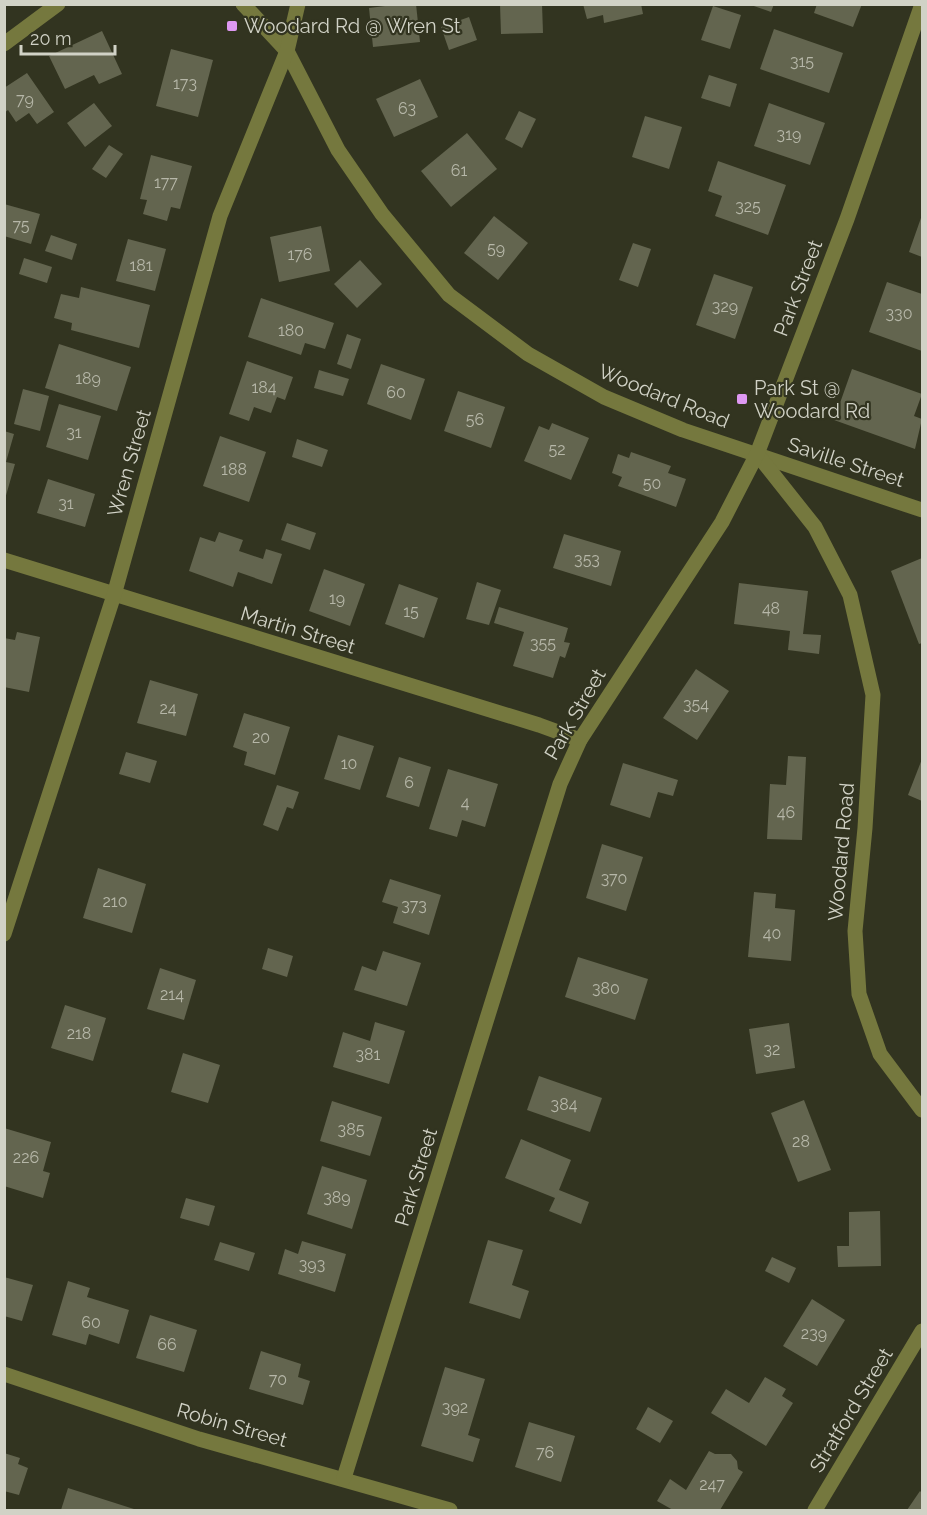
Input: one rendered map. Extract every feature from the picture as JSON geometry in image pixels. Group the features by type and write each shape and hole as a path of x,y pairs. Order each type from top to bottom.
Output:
{"street":[{"path":"4,44 58,4"},
{"name":"Woodard Road","path":"243,4 287,51 338,150 382,213 449,295 528,354 604,397 683,430 757,454 815,527 850,595 873,695 865,828 855,931 860,994 880,1054 922,1110"},
{"name":"Wren Street","path":"4,934 114,596 220,216 287,51 298,4"},
{"name":"Park Street","path":"344,1478 560,784 580,740 722,522 757,454 847,219 922,4"},
{"name":"Saville Street","path":"757,454 922,510"},
{"name":"Martin Street","path":"4,560 114,596 539,725 580,740"},
{"name":"Stratford Street","path":"815,1510 922,1331"},
{"name":"Robin Street","path":"4,1374 200,1439 344,1478 450,1510"}],"building":[{"path":"416,4 420,42 373,47 369,8"},
{"path":"500,4 542,4 543,33 501,34"},
{"path":"583,4 641,4 643,14 604,23 603,15 587,19"},
{"path":"748,4 774,4 771,12"},
{"path":"817,4 862,4 853,27 814,13"},
{"path":"713,6 741,15 730,49 701,40"},
{"path":"469,17 477,40 449,50 441,27"},
{"path":"774,29 843,53 829,93 760,69"},
{"path":"102,31 122,74 99,84 94,75 65,89 49,56"},
{"path":"171,49 213,60 198,117 156,106"},
{"path":"27,73 54,112 37,124 29,113 16,122 8,110 4,113 4,88"},
{"path":"709,75 737,84 730,107 701,98"},
{"path":"420,79 438,117 394,137 376,99"},
{"path":"94,103 112,126 85,147 67,123"},
{"path":"769,103 825,123 810,165 754,146"},
{"path":"519,111 536,119 522,148 505,139"},
{"path":"645,116 682,127 669,169 632,157"},
{"path":"467,133 497,169 451,207 421,171"},
{"path":"109,145 123,154 106,178 92,169"},
{"path":"151,155 192,166 180,209 171,207 167,221 143,214 147,200 140,199"},
{"path":"718,161 786,185 768,235 715,216 722,196 708,191"},
{"path":"4,204 40,214 31,244 4,236"},
{"path":"922,215 922,257 909,252"},
{"path":"494,216 528,243 498,280 464,253"},
{"path":"321,226 330,271 279,282 270,237"},
{"path":"51,235 77,244 72,260 45,251"},
{"path":"128,239 166,249 155,291 116,281"},
{"path":"633,243 651,249 638,287 619,280"},
{"path":"24,258 52,267 47,283 19,274"},
{"path":"360,260 382,284 357,308 334,284"},
{"path":"714,274 753,287 735,339 696,325"},
{"path":"887,282 922,294 922,351 869,332"},
{"path":"81,287 150,305 139,348 71,330 72,323 54,318 61,294 79,298"},
{"path":"261,298 334,323 325,349 305,343 301,355 248,337"},
{"path":"347,334 361,339 351,369 337,364"},
{"path":"59,344 131,367 117,411 45,388"},
{"path":"247,361 293,377 285,400 277,397 271,413 254,407 249,421 229,414"},
{"path":"381,364 425,379 411,420 367,404"},
{"path":"852,369 922,394 914,416 922,419 915,449 834,420"},
{"path":"319,370 349,379 343,396 314,388"},
{"path":"23,389 49,396 40,431 14,424"},
{"path":"458,391 505,407 491,448 444,431"},
{"path":"59,404 101,416 88,460 46,447"},
{"path":"552,423 589,438 571,480 524,461 539,426 549,430"},
{"path":"4,431 14,434 6,462 15,464 5,499"},
{"path":"220,436 266,452 249,502 203,486"},
{"path":"297,439 328,450 322,467 292,457"},
{"path":"631,452 671,466 668,473 686,479 676,507 618,486 622,477 612,473 618,454 629,458"},
{"path":"48,479 95,494 85,527 37,513"},
{"path":"287,523 316,533 310,550 281,540"},
{"path":"219,532 243,540 239,551 263,559 266,549 282,554 272,584 238,572 233,587 189,571 200,537 215,542"},
{"path":"564,534 621,551 611,586 553,568"},
{"path":"922,558 922,643 919,644 891,571"},
{"path":"324,569 365,584 350,626 309,611"},
{"path":"477,582 501,590 489,625 466,619"},
{"path":"739,583 808,591 803,634 821,635 819,654 788,650 790,631 734,624"},
{"path":"399,584 438,598 424,638 385,624"},
{"path":"499,607 568,628 564,642 570,643 565,658 560,656 553,678 513,666 524,632 494,623"},
{"path":"17,632 40,637 29,692 4,687 4,638 15,640"},
{"path":"696,669 729,691 697,740 663,718"},
{"path":"150,680 198,694 186,736 137,723"},
{"path":"244,713 290,727 275,775 244,765 247,752 233,747"},
{"path":"338,735 374,746 360,790 324,779"},
{"path":"126,752 157,761 150,783 119,774"},
{"path":"788,756 806,757 802,840 767,839 770,784 786,785"},
{"path":"399,757 431,767 419,807 386,797"},
{"path":"922,759 922,801 908,795"},
{"path":"623,763 678,780 673,796 658,792 650,818 610,805"},
{"path":"448,769 498,784 485,827 462,820 457,837 429,829"},
{"path":"277,785 299,792 293,809 287,807 278,831 263,825"},
{"path":"602,844 643,857 626,911 586,898"},
{"path":"98,868 146,884 132,933 83,918"},
{"path":"390,879 441,895 429,935 393,923 398,907 382,902"},
{"path":"754,892 776,894 775,908 795,910 791,961 748,957"},
{"path":"268,948 293,956 287,977 262,969"},
{"path":"383,951 421,963 407,1006 354,990 362,966 376,971"},
{"path":"578,957 648,979 635,1020 565,997"},
{"path":"160,968 196,980 184,1020 147,1009"},
{"path":"65,1005 106,1018 93,1061 51,1048"},
{"path":"375,1022 405,1031 389,1084 333,1067 343,1032 370,1041"},
{"path":"789,1023 795,1068 756,1074 749,1029"},
{"path":"183,1053 220,1065 208,1103 171,1092"},
{"path":"539,1076 602,1098 590,1132 527,1110"},
{"path":"804,1100 831,1170 798,1182 771,1113"},
{"path":"332,1101 382,1117 370,1156 320,1141"},
{"path":"4,1128 51,1142 43,1171 50,1173 43,1198 4,1186"},
{"path":"521,1139 571,1160 559,1190 589,1202 581,1224 549,1211 555,1198 505,1178"},
{"path":"322,1166 367,1180 352,1229 307,1214"},
{"path":"186,1198 215,1206 209,1226 180,1218"},
{"path":"880,1211 881,1266 838,1267 837,1246 849,1246 849,1212"},
{"path":"488,1240 523,1250 512,1285 529,1291 520,1319 469,1303"},
{"path":"302,1241 346,1254 335,1292 278,1274 285,1249 298,1254"},
{"path":"220,1242 255,1253 249,1271 214,1260"},
{"path":"772,1257 796,1268 789,1283 765,1271"},
{"path":"4,1277 33,1285 22,1321 4,1316"},
{"path":"68,1281 90,1288 87,1297 129,1310 119,1344 89,1334 86,1345 52,1335"},
{"path":"812,1299 845,1320 817,1366 783,1346"},
{"path":"150,1315 197,1330 184,1372 136,1358"},
{"path":"261,1351 301,1364 298,1377 310,1381 303,1405 249,1389"},
{"path":"445,1367 485,1379 468,1435 480,1439 473,1462 421,1446"},
{"path":"765,1377 786,1389 782,1396 793,1403 766,1446 711,1413 726,1389 749,1403"},
{"path":"648,1407 673,1421 660,1443 636,1429"},
{"path":"529,1422 575,1436 561,1482 515,1467"},
{"path":"709,1451 715,1454 731,1454 737,1461 738,1469 743,1472 720,1510 673,1510 657,1501 670,1479 686,1490"},
{"path":"4,1453 20,1458 18,1464 28,1468 19,1495 4,1491"},
{"path":"68,1488 137,1510 61,1510"},
{"path":"920,1491 922,1510 907,1510"}],"place":[{"name":"Woodard Rd @ Wren St","path":"232,26"},
{"name":"Park St @ Woodard Rd","path":"742,399"}]}
